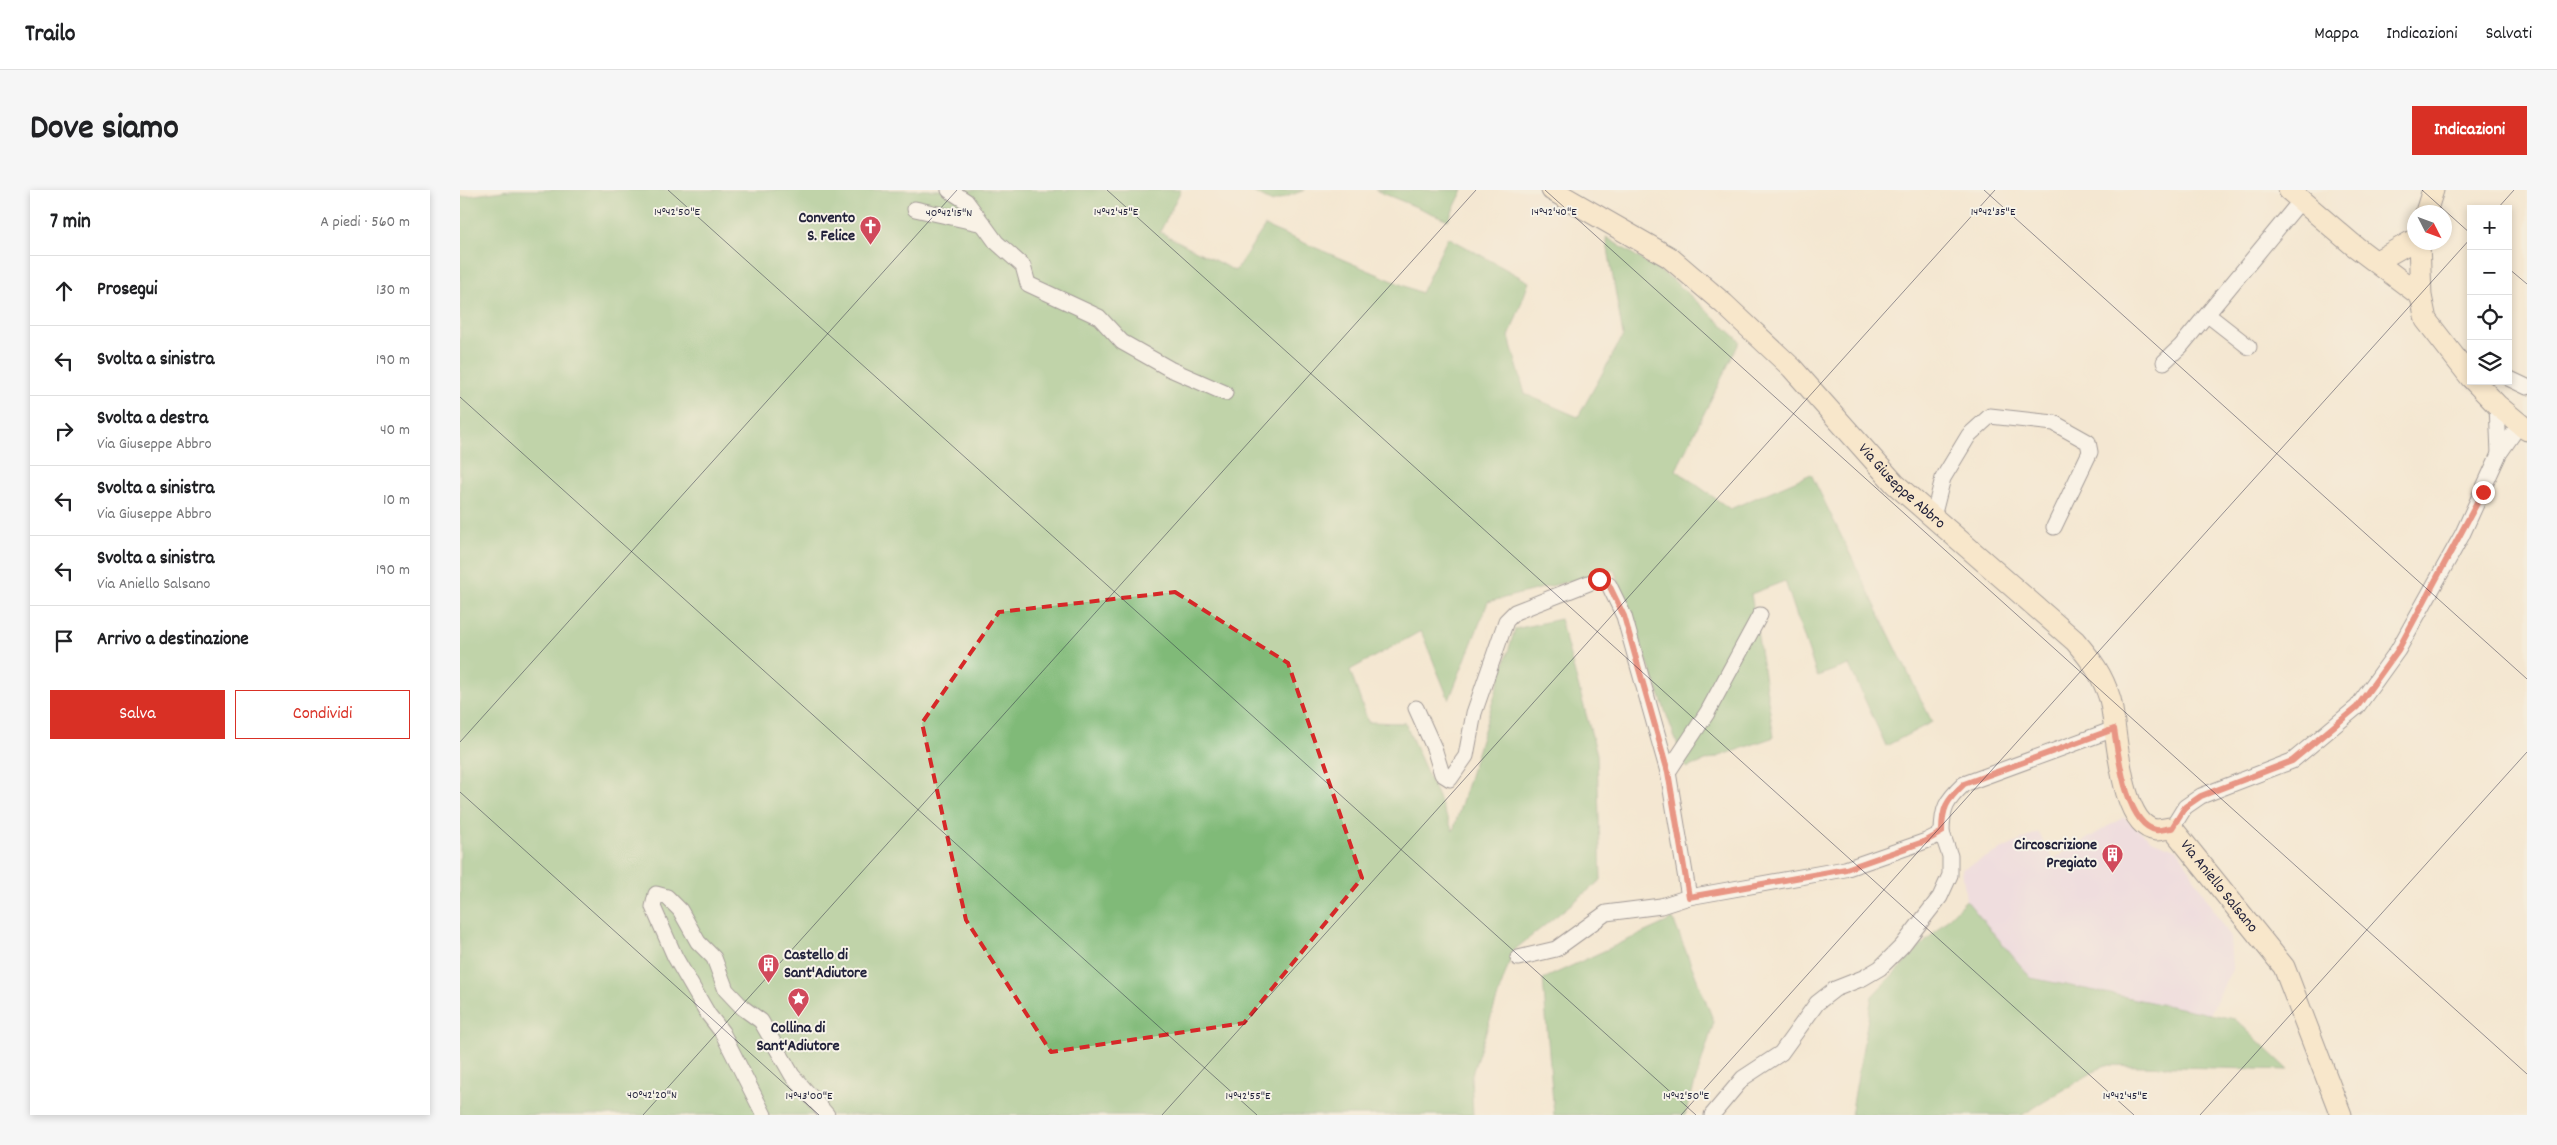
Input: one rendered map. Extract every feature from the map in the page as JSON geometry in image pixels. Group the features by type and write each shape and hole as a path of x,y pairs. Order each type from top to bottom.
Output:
{"street":[{"path":"949,190 966,202 996,242 1023,266 1028,284 1099,317 1122,342 1170,369 1225,393"},
{"name":"Via Giuseppe Abbro","path":"1552,190 1669,257 1696,280 1792,368 1895,484 2075,641 2098,669 2110,700 2126,791 2143,823 2156,830 2172,828"},
{"path":"2428,205 2433,190"},
{"path":"2164,362 2182,346 2208,315 2296,195 2352,244 2421,296"},
{"path":"915,209 983,224"},
{"path":"2384,267 2407,248"},
{"path":"2419,250 2421,296 2426,320 2467,373"},
{"path":"2208,315 2249,347"},
{"path":"2449,348 2467,357"},
{"path":"2512,380 2527,388"},
{"path":"2478,385 2497,405 2524,427"},
{"name":"Via Aniello Salsano","path":"2497,405 2499,454"},
{"path":"1933,517 1943,478 1969,435 1990,416 2054,423 2088,442 2090,452 2054,528"},
{"name":"Via Aniello Salsano","path":"2341,1115 2284,967 2172,828 2185,807 2201,796 2292,761 2357,707 2398,650 2462,535 2499,454 2524,427"},
{"path":"1416,708 1434,748 1442,774 1450,779 1466,756 1474,713 1506,621 1515,612 1599,579 1609,585 1624,616 1668,772 1689,897"},
{"path":"1668,772 1707,713 1760,615"},
{"path":"1712,1115 1742,1078 1781,1053 1817,1003 1835,989 1863,978 1880,968 1902,946 1940,897 1950,875 1950,856 1942,832 1942,814 1950,798 1964,784 2114,729"},
{"path":"1518,958 1556,950 1606,913 1661,906 1689,897 1846,869 1926,841 1942,832"},
{"path":"764,1115 722,1032 708,1014 675,957 653,907 656,894 667,898 680,910 698,942 714,958 726,990 743,1008 761,1021 792,1075 827,1115"}],"highlighted area":[{"path":"1175,592 1288,663 1362,878 1244,1023 1051,1052 966,920 922,723 999,612"}],"shaded area":[{"path":"2124,817 2151,840 2178,850 2230,938 2232,969 2210,1014 2031,978 1966,900 1962,869 2038,832 2053,859"}],"green space":[{"path":"510,190 1181,190 1160,232 1235,271 1265,226 1421,293 1448,237 1529,282 1509,337 1525,394 1578,417 1623,336 1606,237 1672,279 1740,341 1676,470 1730,509 1811,474 1932,722 1886,746 1849,665 1817,676 1785,581 1751,594 1774,737 1686,768 1614,570 1488,602 1449,700 1421,631 1350,670 1368,722 1405,723 1453,831 1515,629 1560,619 1597,754 1601,880 1513,951 1471,1077 1473,1115 460,1115 460,197"},
{"path":"1249,190 1305,190 1272,202"},
{"path":"1375,190 1463,190 1448,220"},
{"path":"1966,900 2031,978 2235,1019 2289,1070 2105,1065 2022,1115 1851,1115 1872,996"},
{"path":"1673,919 1714,1022 1685,1115 1554,1115 1543,979"}],"place":[{"name":"Convento S. Felice","path":"871,246"},
{"name":"Circoscrizione Pregiato","path":"2113,873"},
{"name":"Castello di Sant'Adiutore","path":"768,983"},
{"name":"Collina di Sant'Adiutore","path":"798,1018"}],"route":[{"path":"1599,579 1609,585 1624,616 1668,772 1689,897 1846,869 1926,841 1942,832 1942,814 1950,798 1964,784 2114,729 2118,760 2126,791 2143,823 2156,830 2172,828 2185,807 2201,796 2292,761 2357,707 2398,650 2462,535 2483,492"}]}
